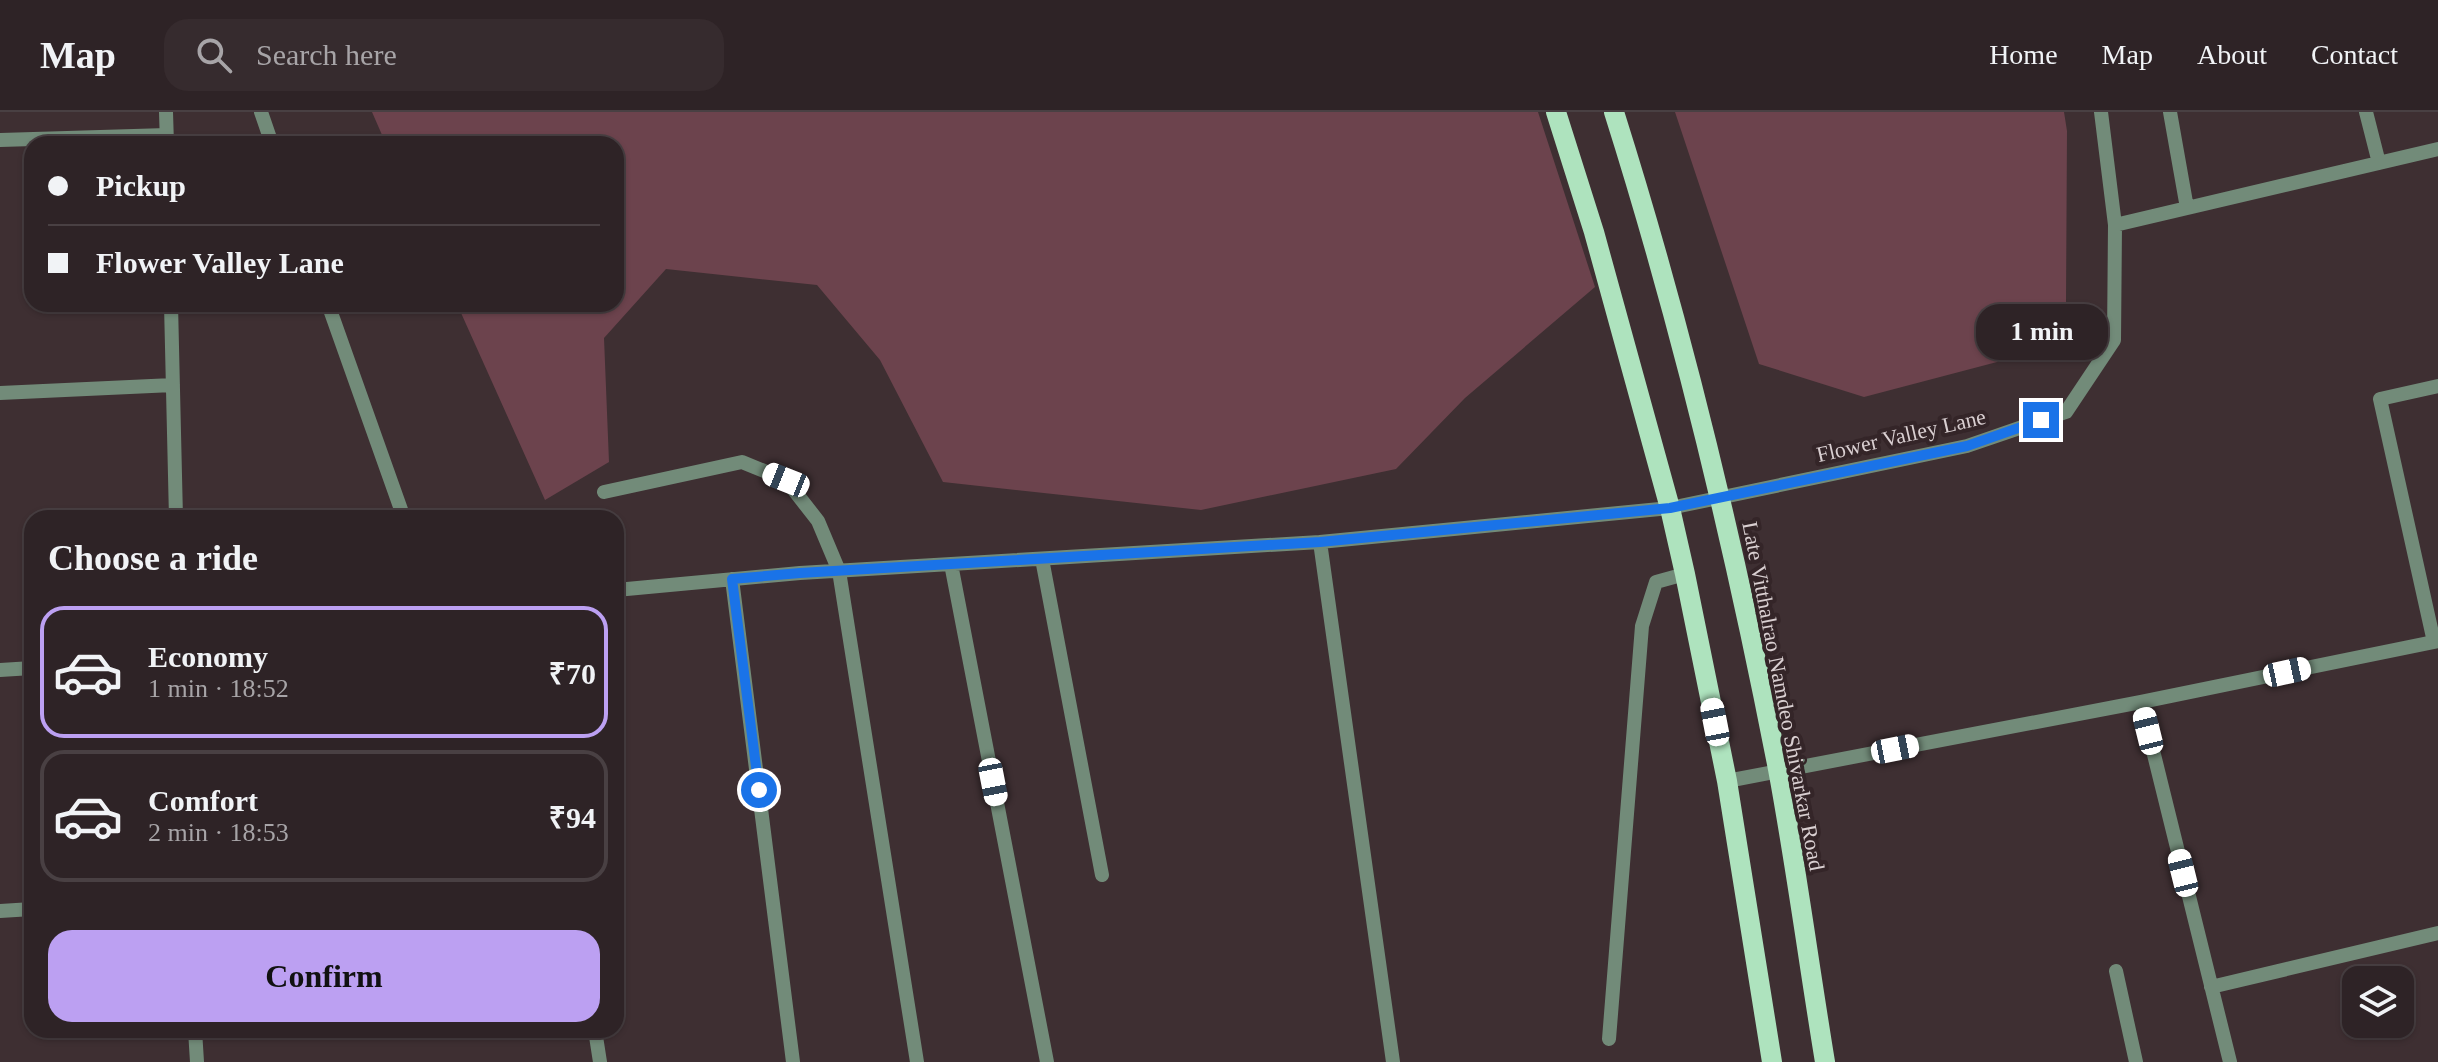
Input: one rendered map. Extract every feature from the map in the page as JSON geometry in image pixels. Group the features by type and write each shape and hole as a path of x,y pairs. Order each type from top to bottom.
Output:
{"main road":[{"path":"1556,112 1594,232 1670,508 1727,781 1772,1062"},
{"name":"Late Vitthalrao Namdeo Shivarkar Road","path":"1614,112 1646,214 1721,498 1778,771 1825,1062"}],"street":[{"path":"166,112 167,136"},
{"path":"261,112 269,136"},
{"name":"Flower Valley Lane","path":"624,589 839,571 1320,542 1670,508 1967,446 2066,412 2114,340 2115,225 2101,112"},
{"path":"2170,112 2187,208"},
{"path":"2366,112 2379,163"},
{"path":"0,140 24,140"},
{"path":"2115,225 2438,149"},
{"path":"171,312 176,510"},
{"path":"331,312 401,510"},
{"path":"0,393 173,385"},
{"path":"1727,781 2141,702 2436,641 2380,399 2438,386"},
{"path":"604,492 742,462 786,480 818,521 839,571 917,1062"},
{"path":"1320,542 1393,1062"},
{"path":"1042,559 1102,875"},
{"path":"951,564 1047,1062"},
{"path":"1609,1039 1642,626 1656,582 1685,574"},
{"path":"732,579 793,1062"},
{"path":"0,670 24,668"},
{"path":"2141,702 2230,1062"},
{"path":"0,911 24,910"},
{"path":"2211,987 2438,933"},
{"path":"2116,971 2136,1062"},
{"path":"196,1038 197,1062"},
{"path":"596,1038 600,1062"}],"shaded area":[{"path":"372,112 1538,112 1595,287 1465,398 1396,469 1201,510 943,482 880,360 817,285 666,269 604,338 609,462 545,500 461,312 624,312 624,136 382,136"},
{"path":"1675,112 2064,112 2067,131 2066,302 1997,362 1864,397 1759,364"}],"route":[{"path":"759,790 732,579 1320,542 1670,508 1967,446 2041,420"}]}
